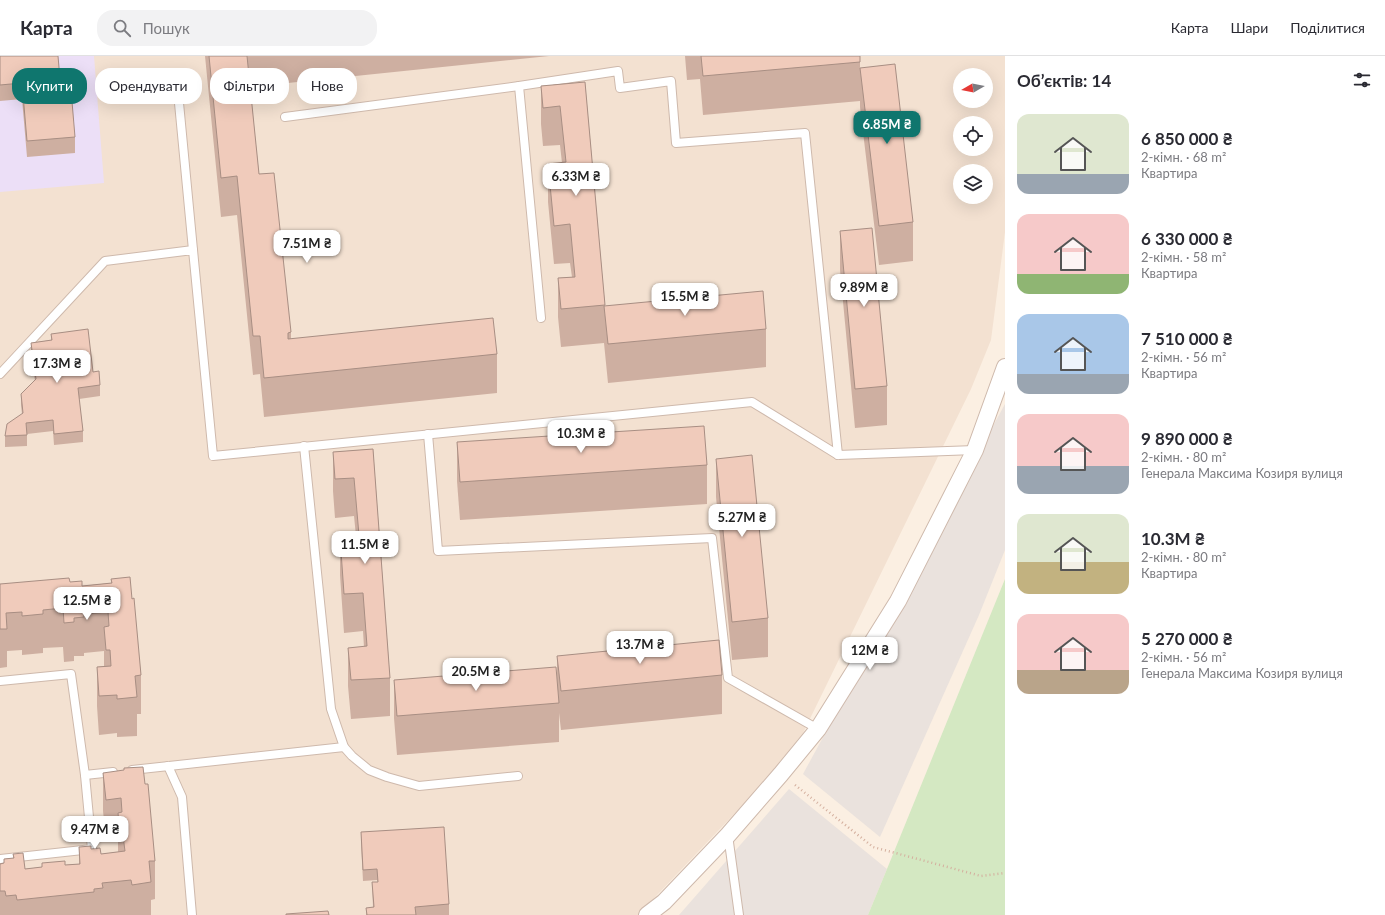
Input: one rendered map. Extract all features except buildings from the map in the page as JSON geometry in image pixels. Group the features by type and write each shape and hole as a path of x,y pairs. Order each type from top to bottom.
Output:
{"street":[{"path":"647,915 664,902 728,835 818,730 898,601 975,450 1005,367"}],"lane":[{"path":"285,117 519,86 618,71 620,88 670,81 676,143 805,133 838,455"},
{"path":"519,86 541,318"},
{"path":"179,104 213,456 752,402 838,455 975,450"},
{"path":"0,374 105,261 193,250"},
{"path":"428,434 438,551 712,538 723,672 728,678 818,730"},
{"path":"304,446 331,710 344,747 352,756 369,770 419,786 518,776"},
{"path":"0,681 70,674 85,776 92,849 0,859"},
{"path":"85,776 344,747"},
{"path":"168,766 182,798 192,915"},
{"path":"728,835 739,915"}],"path":[{"path":"781,774 873,847 981,876 1005,874"}],"shaded area":[{"path":"0,56 1005,56 1005,232 991,340 971,389 803,733 756,791 638,915 0,915"},
{"path":"0,56 94,56 95,104 98,104 104,183 0,192"},
{"path":"1005,404 1005,550 979,615 880,837 803,774"},
{"path":"789,789 887,869 868,915 679,915"}],"green space":[{"path":"1005,579 1005,915 868,915 887,869"}]}
